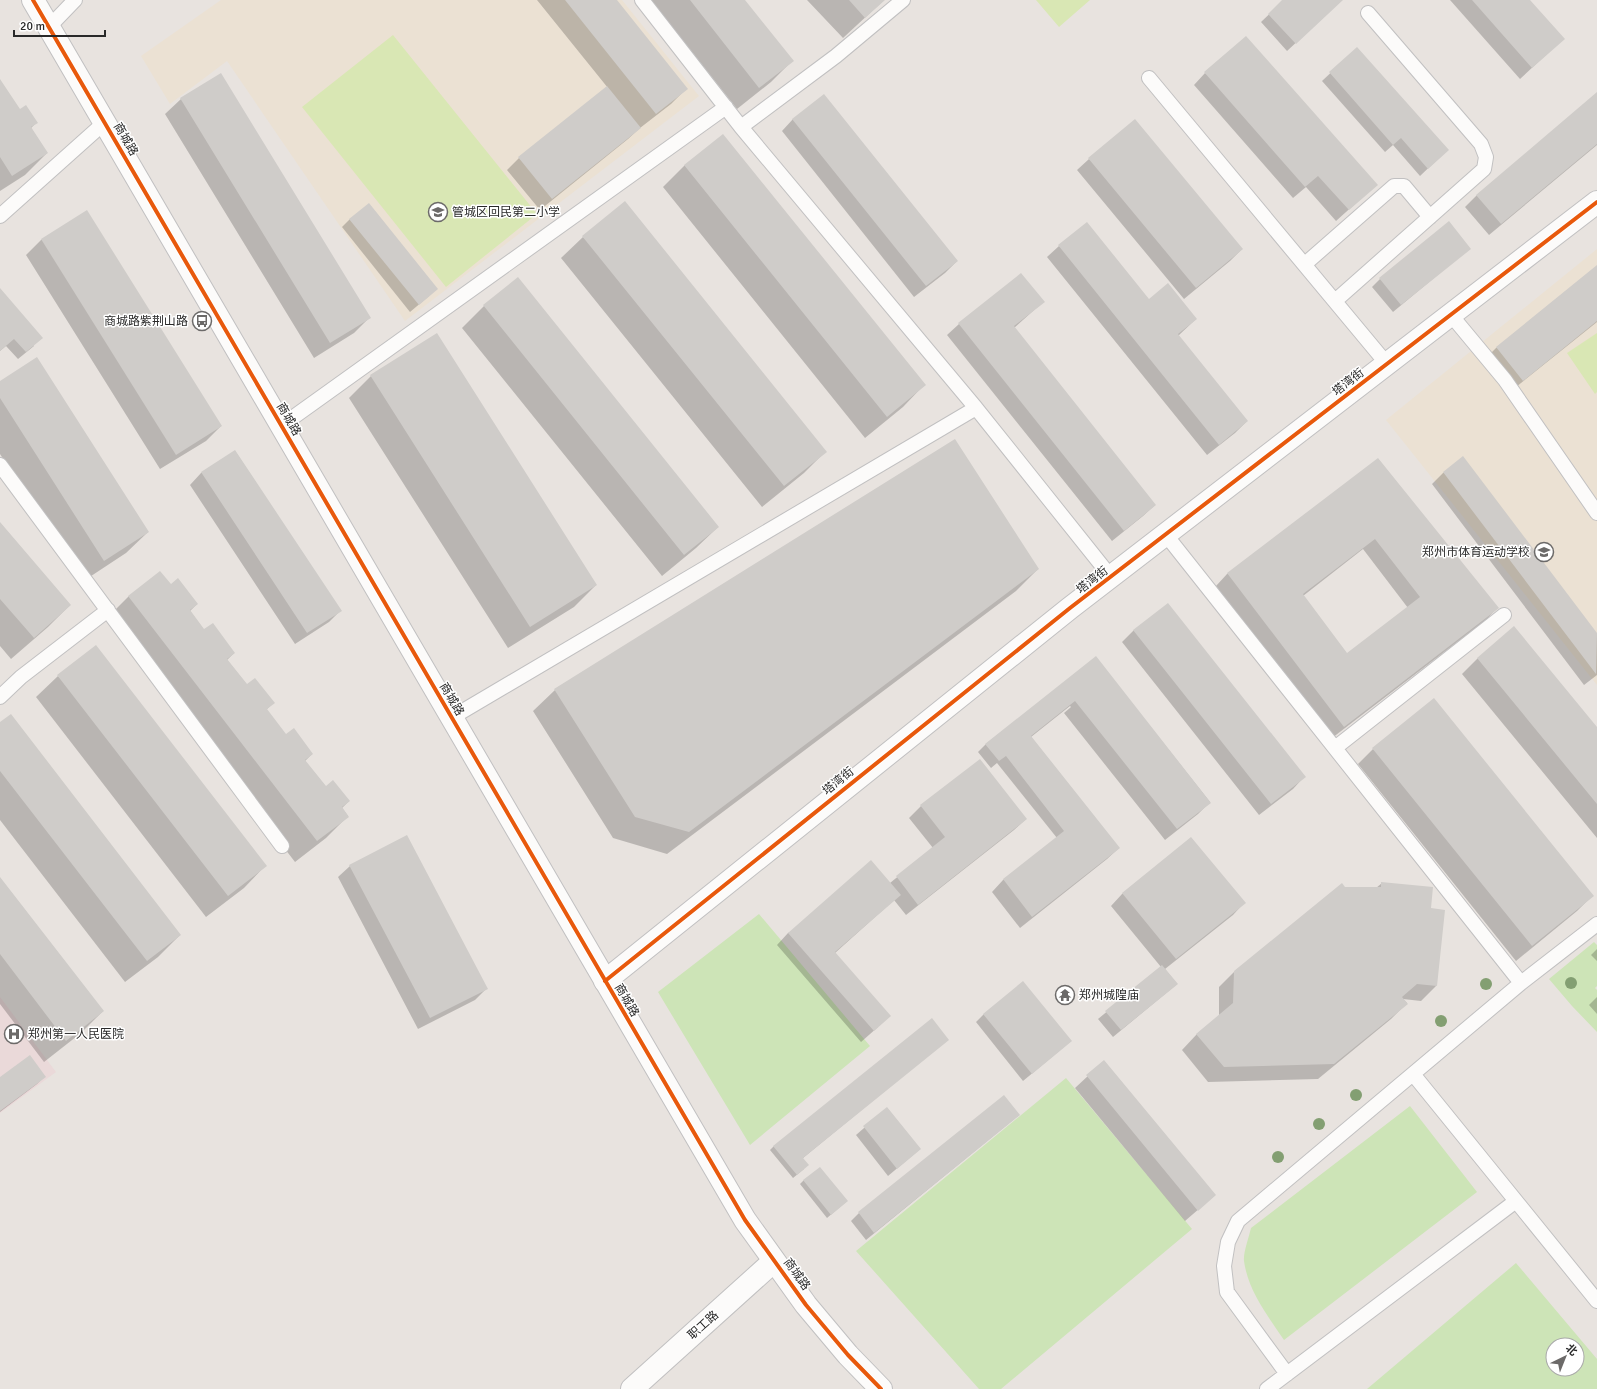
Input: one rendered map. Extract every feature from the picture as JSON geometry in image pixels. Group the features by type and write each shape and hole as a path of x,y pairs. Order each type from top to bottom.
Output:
{"street":[{"name":"商城路","path":"33,0 744,1220 806,1305 848,1355 881,1389"},
{"name":"塔湾街","path":"604,981 1111,577 1597,202"},
{"name":"职工路","path":"632,1389 774,1261"}],"lane":[{"path":"49,27 75,0"},
{"path":"642,0 741,127 976,408 1111,577"},
{"path":"741,127 836,56 903,0"},
{"path":"1335,301 1484,169 1486,156 1481,144 1368,14"},
{"path":"1149,78 1387,364"},
{"path":"281,426 726,107"},
{"path":"0,216 104,123"},
{"path":"1305,264 1394,186 1404,186 1430,217"},
{"path":"1450,315 1505,380 1597,513"},
{"path":"451,718 976,408"},
{"path":"0,465 282,846"},
{"path":"1166,535 1521,983"},
{"path":"0,697 21,677 108,610"},
{"path":"1335,748 1504,615"},
{"path":"1287,1374 1227,1292 1224,1266 1228,1242 1238,1221 1521,983 1597,924"},
{"path":"1413,1074 1597,1301"},
{"path":"1267,1389 1516,1201"}],"shaded area":[{"name":"管城区回民第二小学","path":"221,0 622,0 699,96 405,321 227,61 170,104 141,56"},
{"name":"郑州市体育运动学校","path":"1597,249 1597,685 1386,420"},
{"name":"郑州第一人民医院","path":"0,997 56,1072 0,1113"}],"green space":[{"path":"1036,0 1090,0 1059,27"},
{"path":"393,35 537,214 446,287 302,107"},
{"path":"1597,333 1597,392 1595,394 1567,353"},
{"path":"759,914 870,1046 750,1145 658,992"},
{"path":"1594,942 1597,945 1597,986 1595,988 1597,990 1597,1032 1549,979"},
{"path":"1066,1078 1192,1229 1001,1389 979,1389 856,1251"},
{"path":"1410,1106 1477,1192 1284,1340 1254,1293 1246,1272 1244,1261 1245,1249 1251,1228"},
{"path":"1516,1263 1578,1337 1545,1337 1545,1377 1585,1377 1585,1345 1597,1359 1597,1389 1367,1389"}],"building":[{"path":"565,0 617,0 688,89 656,114"},
{"path":"690,0 745,0 794,61 759,88"},
{"path":"849,0 885,0 865,18"},
{"path":"1282,0 1343,0 1296,44 1268,14"},
{"path":"1472,0 1530,0 1565,39 1532,68"},
{"path":"1246,36 1378,185 1349,210 1318,176 1305,187 1204,72"},
{"path":"1357,47 1449,150 1428,169 1401,138 1393,145 1329,72"},
{"path":"221,73 371,318 330,343 180,98"},
{"path":"0,79 20,109 26,105 38,123 31,127 48,153 12,176 0,157"},
{"path":"607,86 641,128 552,199 518,157"},
{"path":"1597,92 1597,144 1501,224 1476,195"},
{"path":"824,94 958,261 926,286 792,119"},
{"path":"1135,119 1243,249 1196,288 1088,158"},
{"path":"723,134 926,385 887,417 684,165"},
{"path":"625,201 827,452 784,486 582,236"},
{"path":"369,203 438,289 419,305 349,219"},
{"path":"87,210 222,426 176,455 41,239"},
{"path":"1449,221 1471,249 1401,305 1379,278"},
{"path":"1087,222 1149,299 1168,283 1197,319 1178,334 1248,421 1219,445 1058,245"},
{"path":"1597,265 1597,321 1523,381 1496,347"},
{"path":"1021,273 1045,302 1014,326 1156,505 1124,531 958,323"},
{"path":"518,277 719,527 684,555 483,305"},
{"path":"0,288 43,338 26,352 14,339 0,351"},
{"path":"437,333 597,585 530,627 370,375"},
{"path":"37,357 149,532 104,561 0,398 0,381"},
{"path":"955,439 1039,569 689,832 635,817 554,689"},
{"path":"235,450 342,611 307,633 201,472"},
{"path":"1463,456 1597,633 1596,674 1443,472"},
{"path":"1378,458 1499,608 1344,727 1227,573","holes":["1375,539 1420,597 1347,653 1303,594"]},
{"path":"0,522 71,605 34,638 0,599"},
{"path":"160,571 171,584 178,578 198,604 190,610 204,629 213,623 235,653 227,659 247,684 255,678 275,703 267,709 286,734 294,728 313,754 305,760 326,786 333,780 350,801 342,807 349,817 317,841 128,596"},
{"path":"1168,603 1306,777 1271,804 1133,630"},
{"path":"1514,626 1597,727 1597,804 1477,658"},
{"path":"96,645 267,866 228,896 57,675"},
{"path":"1096,656 1211,803 1177,829 1075,701 1031,736 1120,848 1032,917 1003,879 1064,831 1006,756 999,761 985,744"},
{"path":"1434,698 1594,896 1532,946 1372,748"},
{"path":"11,714 181,935 147,961 0,771 0,722"},
{"path":"980,759 1027,819 918,905 896,876 945,837 920,805"},
{"path":"407,835 488,989 430,1018 349,865"},
{"path":"1191,837 1246,903 1176,959 1122,893"},
{"path":"871,860 901,895 835,952 891,1016 874,1031 788,933"},
{"path":"0,877 104,1011 66,1041 0,954"},
{"path":"1381,882 1433,887 1431,908 1445,910 1437,986 1417,984 1402,997 1408,1004 1334,1064 1224,1067 1196,1034 1233,1003 1234,971 1342,883 1345,887 1381,887"},
{"path":"1162,965 1178,984 1121,1030 1105,1011"},
{"path":"1023,981 1072,1041 1032,1074 983,1014"},
{"path":"932,1018 949,1040 803,1158 809,1165 797,1175 773,1146"},
{"path":"30,1055 46,1077 0,1111 0,1077"},
{"path":"1104,1060 1216,1195 1198,1211 1086,1075"},
{"path":"1004,1095 1020,1115 874,1233 858,1212"},
{"path":"887,1107 921,1149 897,1169 863,1126"},
{"path":"820,1167 848,1201 831,1215 803,1180"}],"cycle path":[{"path":"33,0 745,1220 806,1305 848,1355 881,1389"},
{"path":"605,981 1070,608 1597,202"}],"place":[{"name":"管城区回民第二小学","path":"438,212"},
{"name":"商城路紫荆山路","path":"202,321"},
{"name":"郑州市体育运动学校","path":"1544,552"},
{"name":"郑州城隍庙","path":"1065,995"},
{"name":"郑州第一人民医院","path":"14,1034"}]}
